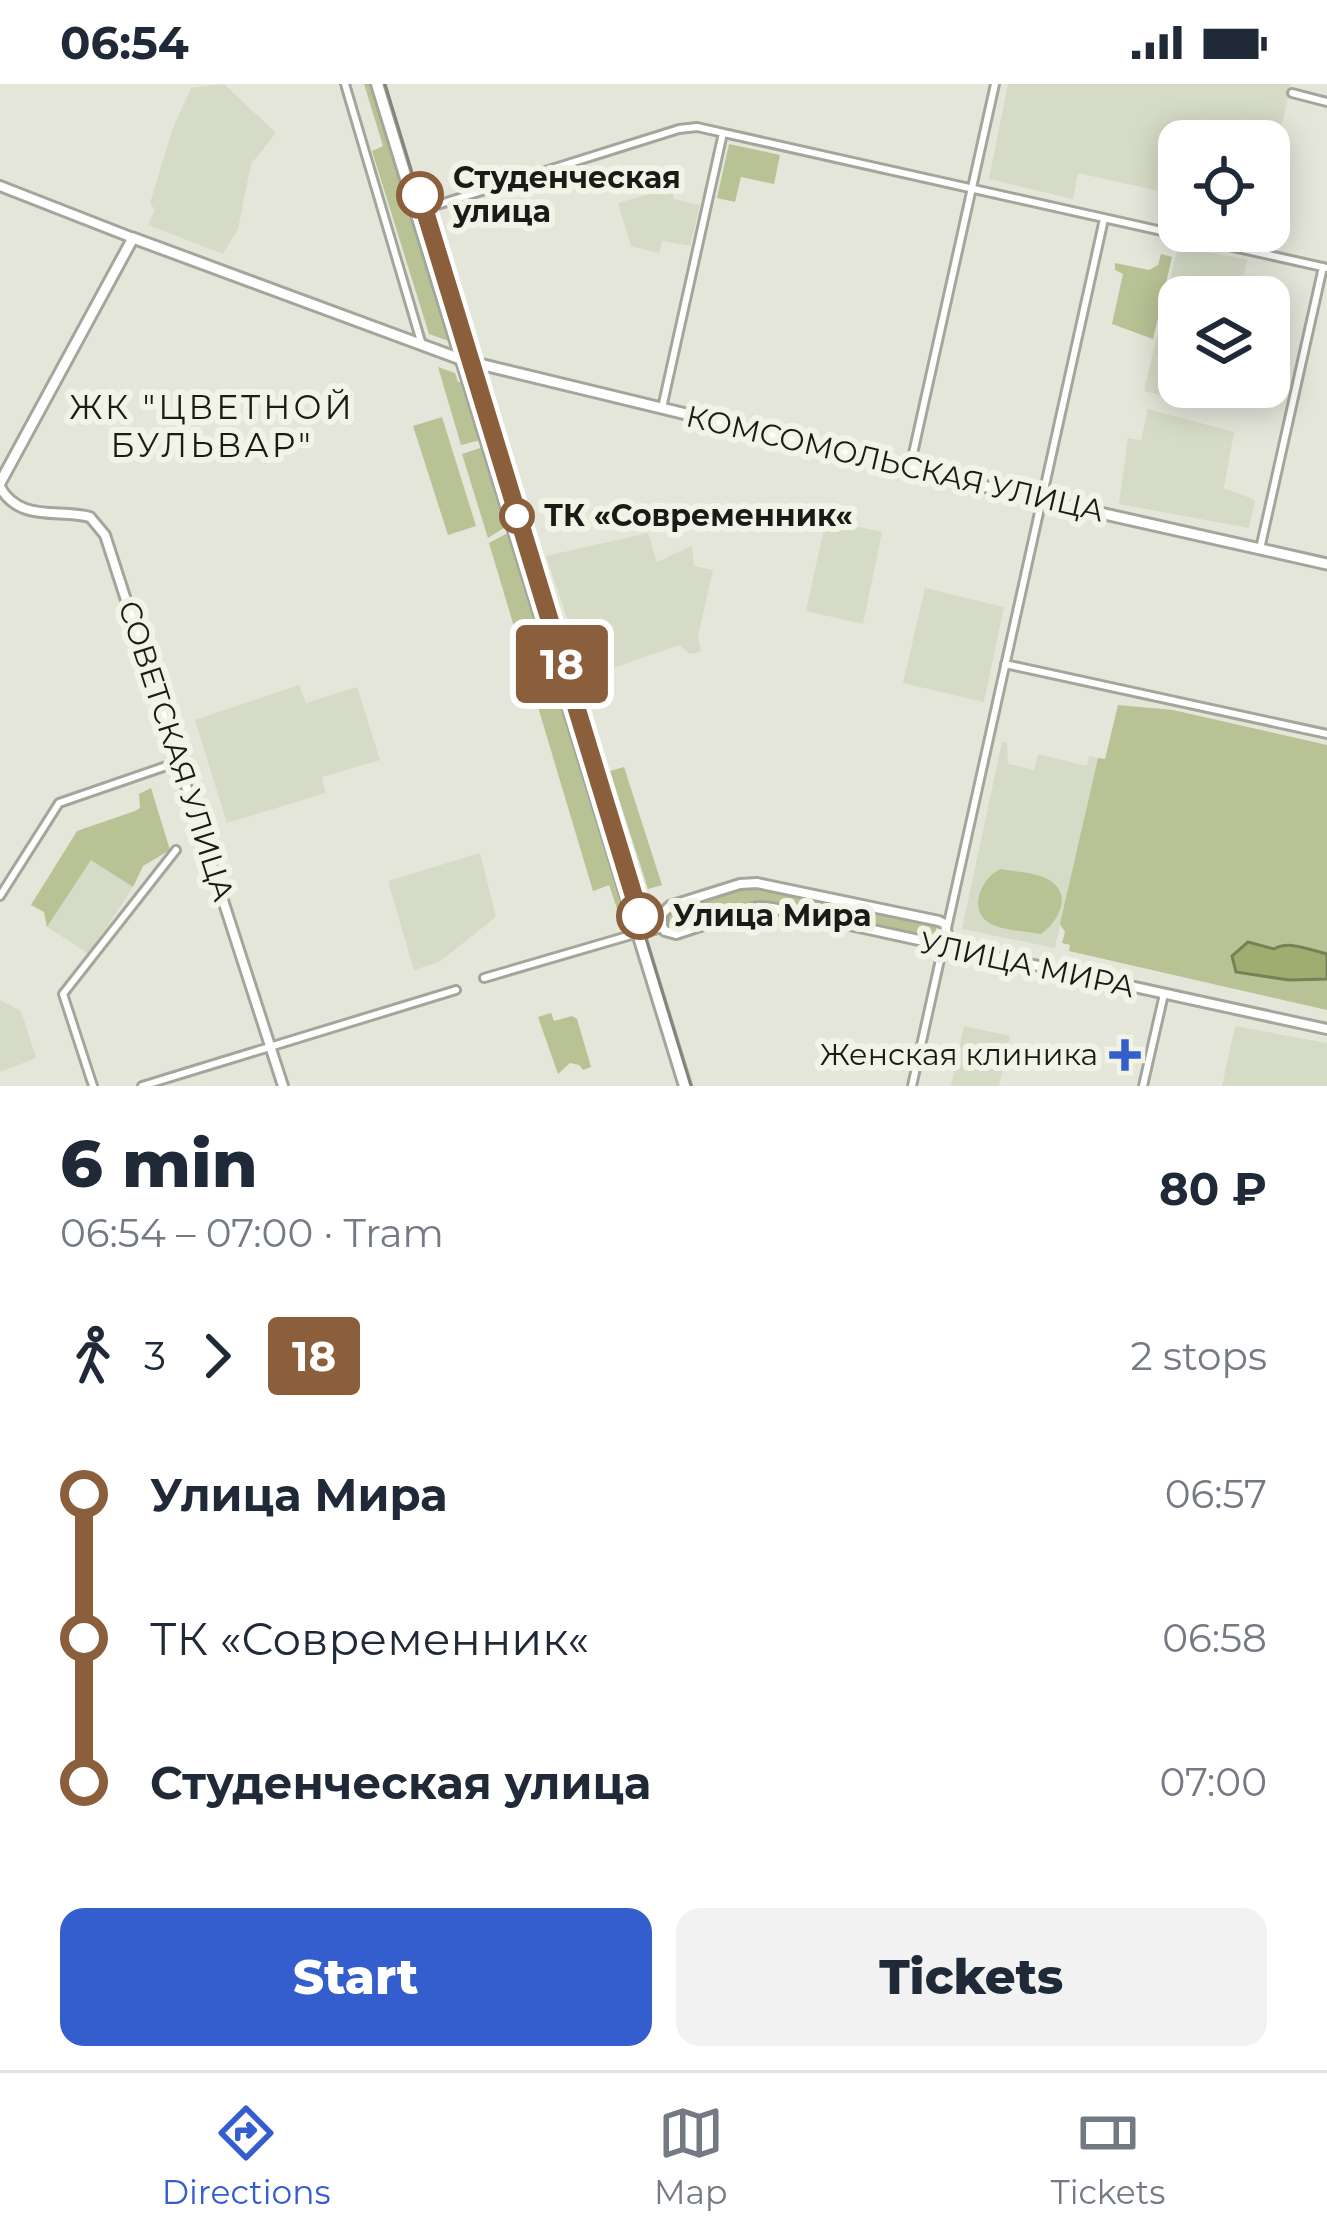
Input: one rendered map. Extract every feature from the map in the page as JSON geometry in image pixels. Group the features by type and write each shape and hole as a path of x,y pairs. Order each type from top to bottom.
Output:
{"main road":[{"path":"376,84 685,1086"},
{"name":"КОМСОМОЛЬСКАЯ УЛИЦА","path":"133,238 463,360 1327,564"},
{"path":"0,485 133,238"}],"street":[{"path":"345,84 422,345"},
{"path":"909,468 995,84"},
{"path":"1292,93 1327,102"},
{"path":"416,212 697,127 1325,267 1260,549"},
{"path":"662,408 723,133"},
{"path":"0,186 133,238"},
{"path":"912,1086 1104,219"},
{"name":"СОВЕТСКАЯ УЛИЦА","path":"0,485 6,499 34,513 86,516 100,528 283,1086"},
{"path":"1005,664 1327,734"},
{"path":"0,896 59,803 179,762"},
{"path":"93,1086 63,994 176,850"},
{"path":"0,873 11,879"},
{"name":"УЛИЦА МИРА","path":"947,935 945,924 939,921 757,883 670,906 662,914 664,932 676,934 764,907 1327,1029"},
{"name":"УЛИЦА МИРА","path":"638,933 662,927"},
{"path":"484,978 638,933"},
{"path":"142,1086 457,990"},
{"path":"1143,1086 1164,994"}],"shaded area":[{"path":"224,84 276,133 251,164 238,229 223,254 148,225 173,128 191,88"},
{"path":"364,84 373,84 452,342 429,334 372,151 383,146"},
{"path":"1008,84 1291,84 1283,120 1158,120 1158,191 1078,173 1073,199 989,179"},
{"path":"729,144 780,155 774,184 741,177 735,202 717,198"},
{"path":"660,191 700,205 690,246 662,241 659,253 631,246 618,203"},
{"path":"1177,252 1247,260 1243,276 1171,276"},
{"path":"1161,254 1172,257 1168,276 1158,276 1153,339 1112,324 1123,274 1115,270 1115,263 1149,270 1158,265"},
{"path":"1158,331 1158,394 1144,391"},
{"path":"438,367 455,373 458,382 463,382 481,440 461,445"},
{"path":"1148,409 1234,432 1224,488 1255,500 1249,528 1119,504 1128,438 1141,440"},
{"path":"442,417 476,526 448,535 413,426"},
{"path":"489,445 513,522 488,538 462,454"},
{"path":"826,520 882,532 863,624 806,611"},
{"path":"515,529 635,924 624,929 609,885 593,891 489,543"},
{"path":"648,533 657,562 692,546 694,566 713,570 698,636 701,651 690,654 679,645 587,677 546,556"},
{"path":"925,588 1004,607 984,702 903,683"},
{"path":"299,685 306,703 357,687 380,760 322,777 326,793 227,823 195,720"},
{"path":"1118,705 1173,710 1327,745 1327,1010 1069,951 1070,945 1062,943 1065,932 1060,924 1098,758 1105,759"},
{"path":"1002,742 1007,742 1008,764 1034,770 1038,754 1087,766 1089,756 1098,758 1055,948 962,929"},
{"path":"624,767 662,885 648,889 610,771"},
{"path":"151,788 170,850 143,866 133,887 91,860 47,927 44,912 31,905 77,831 135,811 140,808 139,794"},
{"path":"480,853 496,917 439,962 414,970 388,881"},
{"path":"91,859 133,887 89,954 47,927"},
{"path":"1001,869 1042,877 1058,888 1060,910 1041,934 1003,928 983,918 979,894"},
{"path":"748,883 937,920 935,945 764,907 676,934 665,931 665,910"},
{"path":"1248,942 1327,954 1327,979 1289,980 1236,972 1232,956"},
{"path":"0,1000 21,1011 36,1058 0,1072"},
{"path":"551,1013 554,1021 577,1019 591,1067 583,1070 570,1063 558,1074 538,1017"},
{"path":"964,1026 1010,1036 999,1086 951,1086"},
{"path":"1235,1026 1327,1043 1327,1086 1222,1086"}],"tram line":[{"path":"385,84 691,1086"},
{"name":"18","path":"420,195 640,916"}],"place":[{"name":"Студенческая улица","path":"420,195"},
{"name":"ТК «Современник«","path":"517,516"},
{"name":"Улица Мира","path":"640,916"},
{"name":"Женская клиника","path":"1125,1055"}],"district":[{"name":"ЖК \"ЦВЕТНОЙ БУЛЬВАР\"","path":"212,426"}]}
